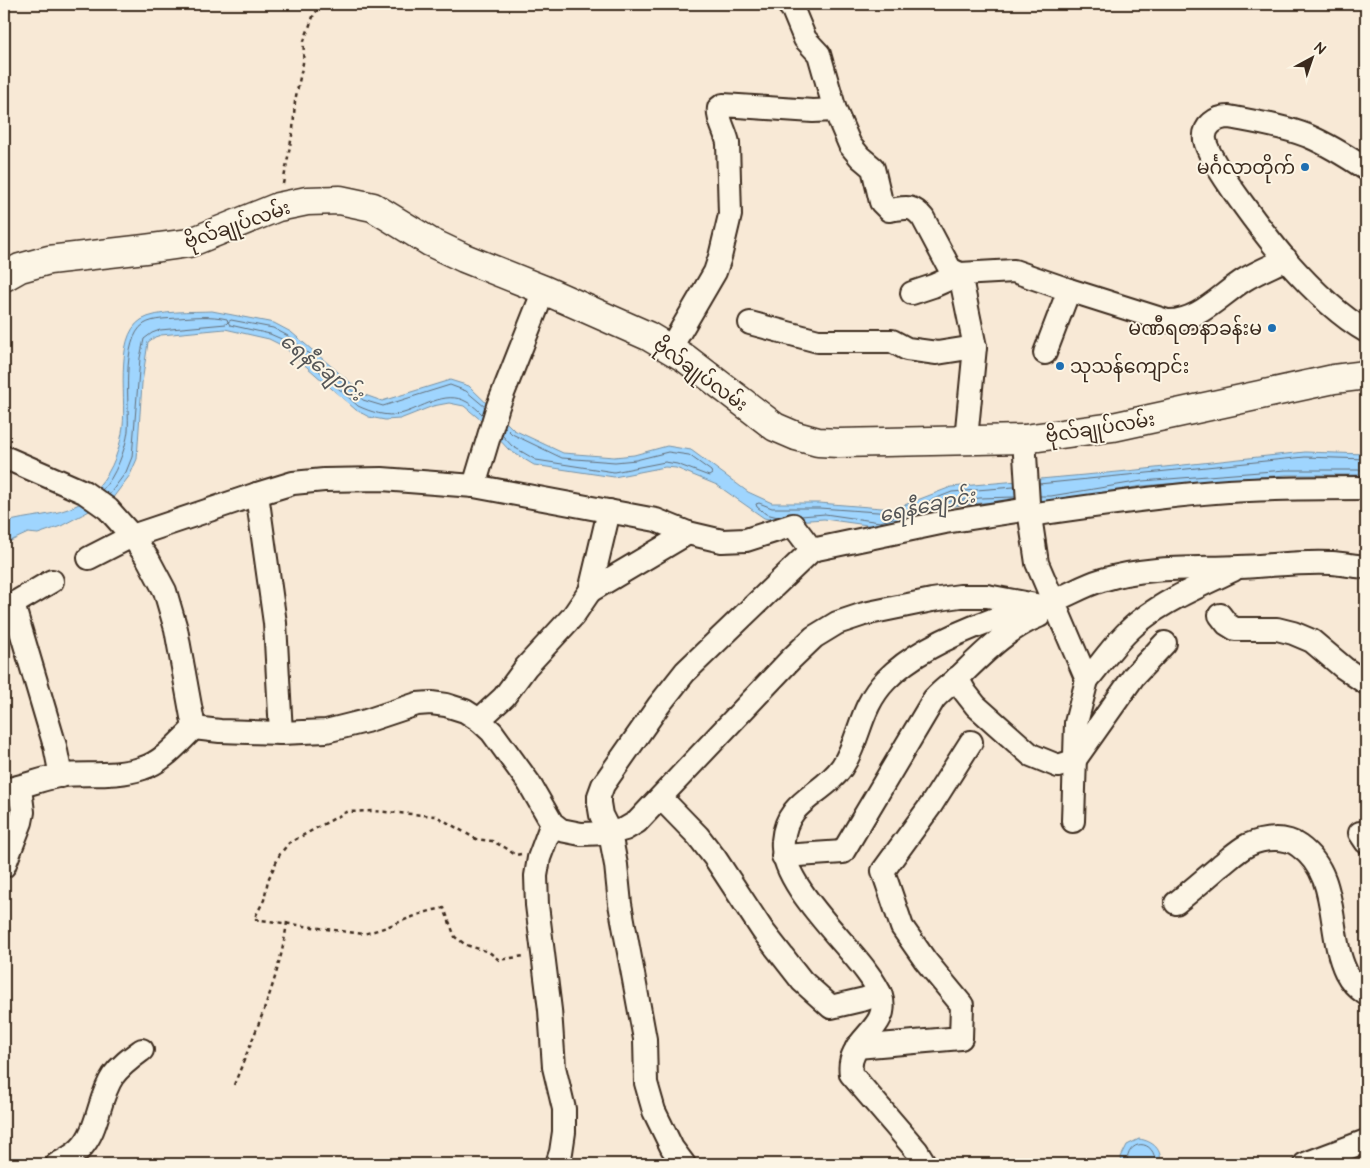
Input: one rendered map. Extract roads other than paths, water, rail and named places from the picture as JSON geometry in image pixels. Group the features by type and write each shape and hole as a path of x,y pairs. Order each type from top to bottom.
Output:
{"main road":[{"name":"ဗိုလ်‌ချုပ်‌လမ်း","path":"4,277 20,268 49,260 145,250 189,243 278,207 307,201 340,200 373,207 430,242 455,254 544,290 648,336 685,358 775,427 796,436 818,442 1024,439 1113,427 1334,380 1366,375"}],"street":[{"path":"788,4 793,10 805,39 819,54 835,110 850,144 860,157 873,168 881,202 889,210 909,207 918,212 950,270 960,274"},
{"path":"670,349 715,272 730,215 728,143 726,131 718,114 719,108 723,105 813,111 835,110"},
{"path":"1366,169 1321,142 1280,127 1221,117 1210,125 1206,133 1205,139 1213,160 1286,259 1340,313 1366,331"},
{"path":"912,293 960,274 1014,271 1167,321 1180,321 1198,312 1244,280 1286,259"},
{"path":"960,274 975,347 966,439"},
{"path":"474,486 498,406 544,290"},
{"path":"1045,353 1068,290"},
{"path":"750,323 818,341 892,341 907,349 937,353 975,347"},
{"path":"1024,439 1029,509 1037,563 1050,606 1087,680"},
{"path":"4,457 84,492 108,510 132,536 148,559 165,591 176,629 194,728"},
{"path":"89,558 132,536 293,483 324,480 382,479 474,486 656,520 688,533 722,541 746,540 793,525 812,550"},
{"path":"684,1164 672,1148 654,1111 646,1083 645,1039 620,904 610,833 601,815 599,796 603,785 659,705 685,672 812,550 945,522 1029,509 1276,488 1366,488"},
{"path":"257,494 275,623 281,733"},
{"path":"480,720 504,697 526,667 573,616 590,591 609,511"},
{"path":"590,591 688,533"},
{"path":"783,856 843,852 934,699 944,688 993,645 1023,622 1100,580 1139,571 1185,568 1331,563 1366,567"},
{"path":"1073,821 1076,723 1087,680 1121,639 1141,620 1161,606 1238,567"},
{"path":"52,580 13,604 55,746 61,776"},
{"path":"550,829 581,834 610,833 625,829 637,822 792,658 814,637 837,623 864,614 960,596 987,596 1050,606"},
{"path":"925,1164 892,1120 850,1074 849,1064 851,1056 879,1020 883,1010 882,999 860,962 802,893 783,856 783,841 790,817 799,804 826,784 842,766 849,753 867,705 877,690 901,666 932,647 993,619 1050,606"},
{"path":"1220,615 1226,624 1235,629 1277,629 1312,641 1344,668 1366,683"},
{"path":"957,678 976,706 1031,755 1058,766 1074,761 1134,676 1166,643"},
{"path":"4,866 22,822 23,812 12,789 61,776 116,773 144,768 159,759 194,728 220,731 281,733 326,731 366,722 417,704 431,703 465,711 480,720 492,732 530,783 550,829 539,858 536,876 537,905 550,1010 554,1067 564,1109 562,1152 557,1164"},
{"path":"857,1047 961,1038 962,1005 925,960 902,927 883,871 930,805 971,742"},
{"path":"661,798 698,836 715,858 763,932 802,981 831,1007 865,999 880,993"},
{"path":"1176,903 1230,857 1248,845 1281,839 1294,842 1308,852 1324,877 1329,891 1338,948 1345,970 1353,984 1366,994"},
{"path":"57,1164 80,1149 88,1138 97,1119 104,1092 113,1077 123,1065 142,1050"},
{"path":"892,1120 914,1164"},
{"path":"1305,1164 1366,1141"}],"water":[{"name":"ရေနီချောင်း","path":"212,311 274,323 291,332 365,395 382,401 450,380 469,386 514,430 563,453 614,457 634,455 667,446 691,450 748,492 772,503 819,503 894,509 951,487 1118,472 1305,452 1366,454 1366,475 1286,475 1142,486 1052,501 981,503 945,507 881,527 824,519 780,522 764,518 717,485 676,468 665,467 614,477 534,465 509,450 482,421 464,406 449,403 433,406 400,419 385,420 369,417 356,410 283,346 269,339 225,329 161,335 148,342 142,383 137,459 130,475 112,499 61,526 38,534 28,533 4,544 4,523 59,512 79,504 98,487 108,473 118,450 122,433 124,356 132,329 141,320 156,315 175,312"},
{"path":"1139,1139 1149,1142 1156,1147 1160,1154 1160,1164 1122,1164 1121,1157 1127,1145"}],"place":[{"name":"မင်္ဂလာတိုက်","path":"1305,167"},
{"name":"မဏီရတနာခန်းမ","path":"1272,328"},
{"name":"သုသန်ကျောင်း","path":"1060,366"}]}
